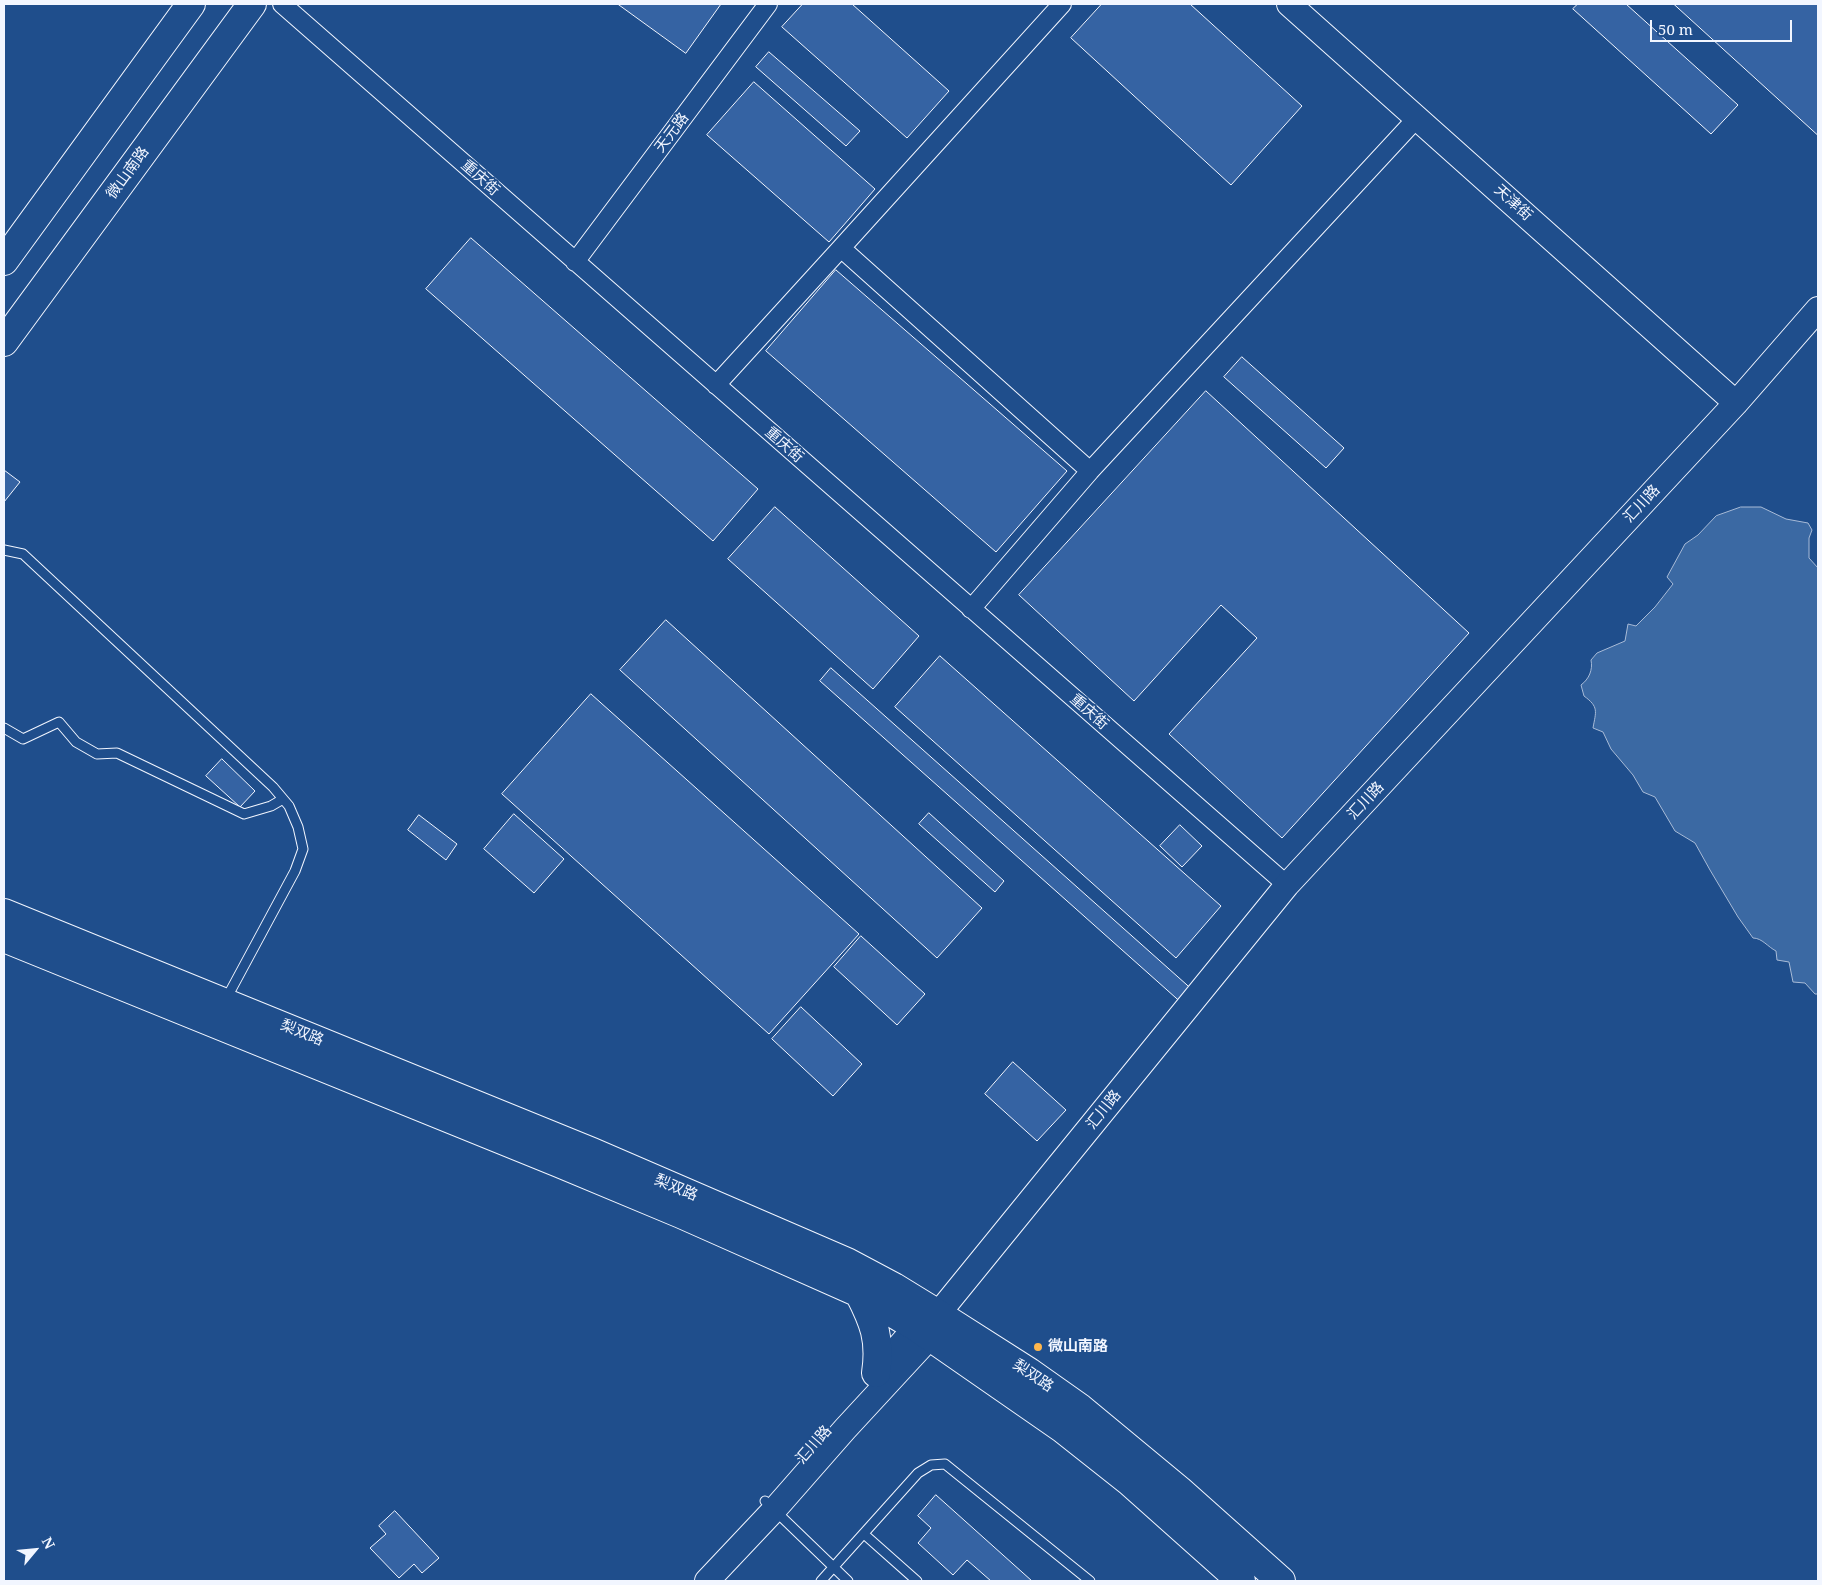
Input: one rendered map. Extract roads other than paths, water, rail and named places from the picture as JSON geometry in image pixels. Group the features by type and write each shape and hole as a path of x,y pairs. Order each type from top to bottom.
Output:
{"main road":[{"path":"4,261 190,4"},
{"name":"微山南路","path":"4,342 252,4"},
{"name":"梨双路","path":"4,912 601,1156 785,1234 928,1326 1130,1482 1241,1581"},
{"name":"梨双路","path":"4,938 690,1218 861,1282 887,1309 1030,1372 1080,1408 1179,1490 1280,1581"},
{"path":"861,1282 868,1312 878,1340 878,1359 883,1377"}],"street":[{"name":"重庆街","path":"282,4 1287,885"},
{"name":"天元路","path":"575,262 768,4"},
{"path":"716,385 1062,4"},
{"name":"天津街","path":"1289,4 1736,403"},
{"path":"971,608 1090,471 1417,118"},
{"path":"841,248 1090,471"},
{"name":"汇川路","path":"707,1581 770,1506 928,1326 1287,885 1736,403 1818,309"},
{"path":"887,1309 896,1338 897,1349"},
{"name":"汇川路","path":"883,1377 897,1349 928,1326"},
{"name":"汇川路","path":"692,1581 770,1506"}],"lane":[{"path":"4,550 23,554 274,787 289,806 298,827 303,849 295,871 225,1001"},
{"path":"4,728 23,739 59,722 76,742 96,754 117,753 244,814 272,806 283,799"},
{"path":"821,1581 918,1474 931,1465 945,1464 1090,1581"},
{"path":"770,1506 848,1581"},
{"path":"864,1534 917,1581"}],"water":[{"path":"1741,507 1761,507 1786,519 1808,523 1812,530 1809,538 1809,558 1818,568 1818,994 1815,994 1805,983 1793,982 1789,962 1777,960 1776,951 1762,941 1753,938 1738,917 1695,843 1675,831 1655,797 1643,792 1633,775 1611,749 1603,732 1593,728 1594,706 1584,696 1581,685 1591,671 1591,660 1597,653 1625,641 1628,624 1636,626 1655,607 1673,584 1667,577 1685,544 1698,535 1716,516"}],"place":[{"name":"微山南路","path":"1038,1347"}]}
